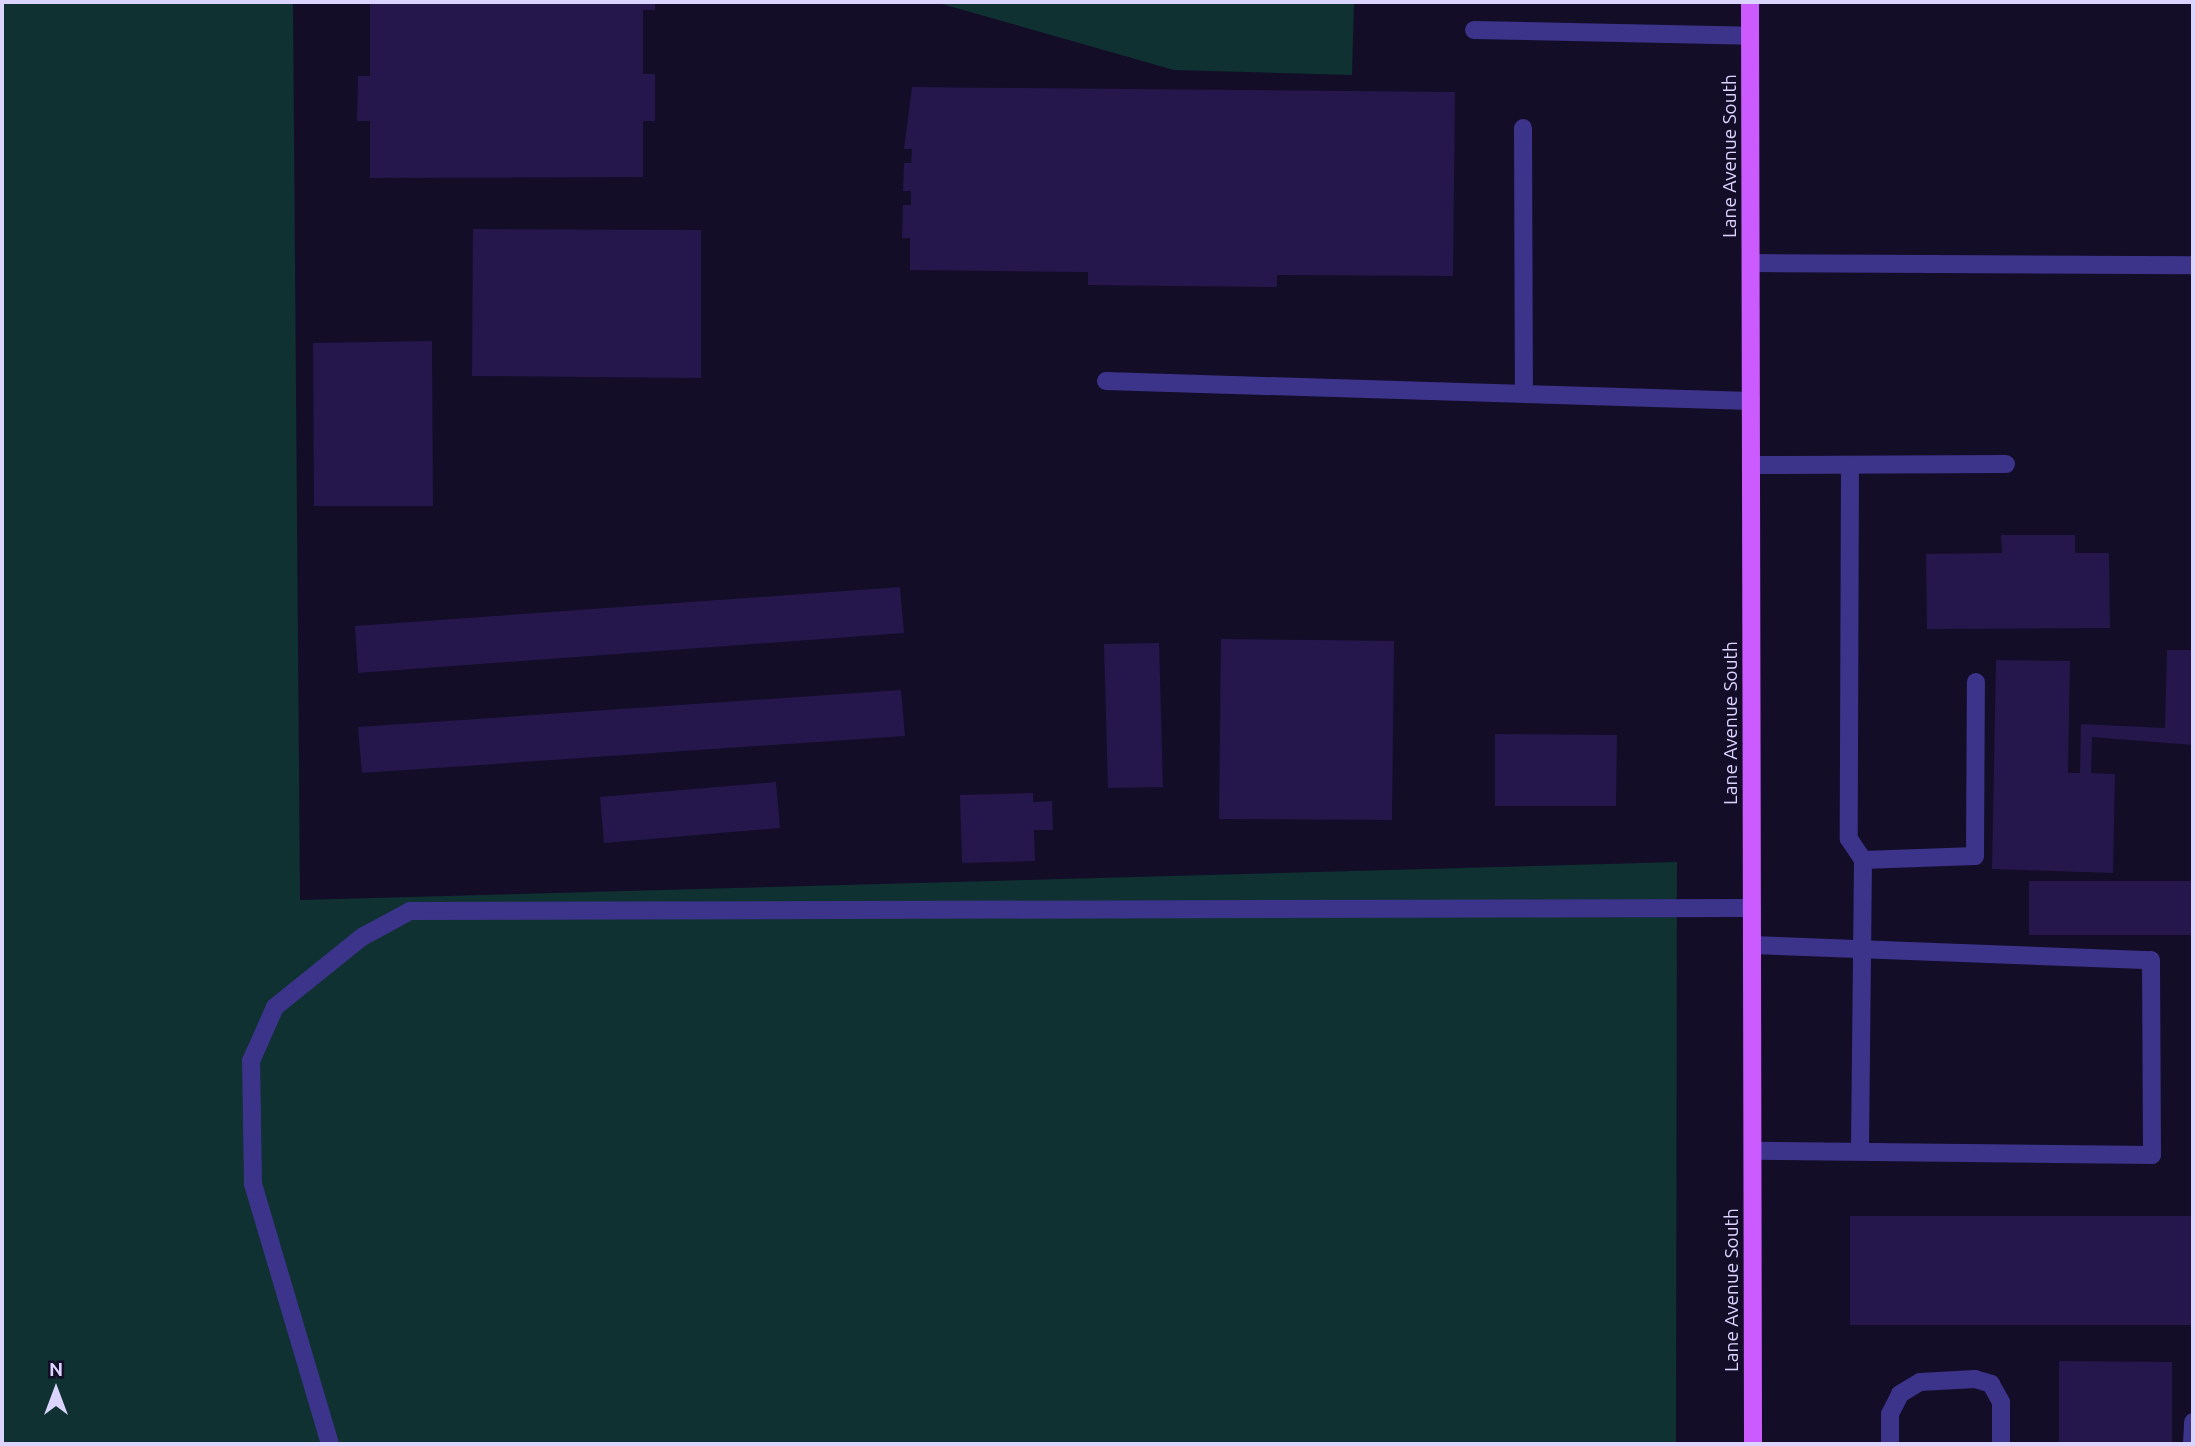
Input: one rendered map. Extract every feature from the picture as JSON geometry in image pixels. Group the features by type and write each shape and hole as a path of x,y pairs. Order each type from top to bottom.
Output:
{"main road":[{"name":"Lane Avenue South","path":"1750,2 1753,1444"}],"lane":[{"path":"1474,30 1750,36"},
{"path":"1523,128 1524,393"},
{"path":"1752,263 2193,264"},
{"path":"1107,381 1752,401"},
{"path":"1752,465 2006,464"},
{"path":"1850,465 1849,839 1863,860 1860,1151"},
{"path":"1863,860 1975,856 1976,681"},
{"path":"330,1444 253,1184 251,1061 275,1007 362,937 410,911 1752,908"},
{"path":"1752,945 1860,954 2151,960 2152,1155 1753,1151"},
{"path":"1891,1444 1890,1414 1900,1394 1920,1382 1975,1379 1991,1384 2001,1402 2001,1444"},
{"path":"2192,1444 2193,1422"}],"green space":[{"path":"2,2 293,2 300,900 1677,862 1676,1444 2,1444"},
{"path":"935,2 1354,2 1352,75 1174,70"}],"building":[{"path":"370,2 655,2 655,10 643,10 643,74 655,74 655,121 643,121 643,177 370,178 370,121 357,121 358,76 370,76"},
{"path":"912,87 1455,92 1453,276 1277,275 1277,287 1088,285 1088,272 910,270 910,238 902,238 903,205 911,205 911,191 903,191 904,163 911,163 912,149 904,149"},
{"path":"473,229 701,230 701,378 472,376"},
{"path":"432,341 433,506 314,506 313,343"},
{"path":"2001,535 2075,535 2075,553 2109,553 2110,628 1927,629 1926,554 2002,553"},
{"path":"900,587 904,633 358,673 355,626"},
{"path":"1221,639 1394,641 1392,820 1219,819"},
{"path":"1159,643 1163,787 1108,788 1104,644"},
{"path":"2167,650 2193,650 2193,745 2092,737 2091,773 2115,774 2113,873 1992,869 1996,660 2070,661 2068,773 2080,773 2081,724 2165,728"},
{"path":"901,690 905,736 362,773 358,727"},
{"path":"1495,734 1617,735 1616,806 1495,806"},
{"path":"776,782 780,828 604,843 600,797"},
{"path":"1033,793 1033,802 1052,801 1053,830 1034,830 1035,861 962,863 960,795"},
{"path":"2029,881 2193,881 2193,935 2029,935"},
{"path":"1850,1216 2193,1216 2193,1325 1850,1325"},
{"path":"2059,1361 2172,1362 2172,1444 2059,1444"}]}
